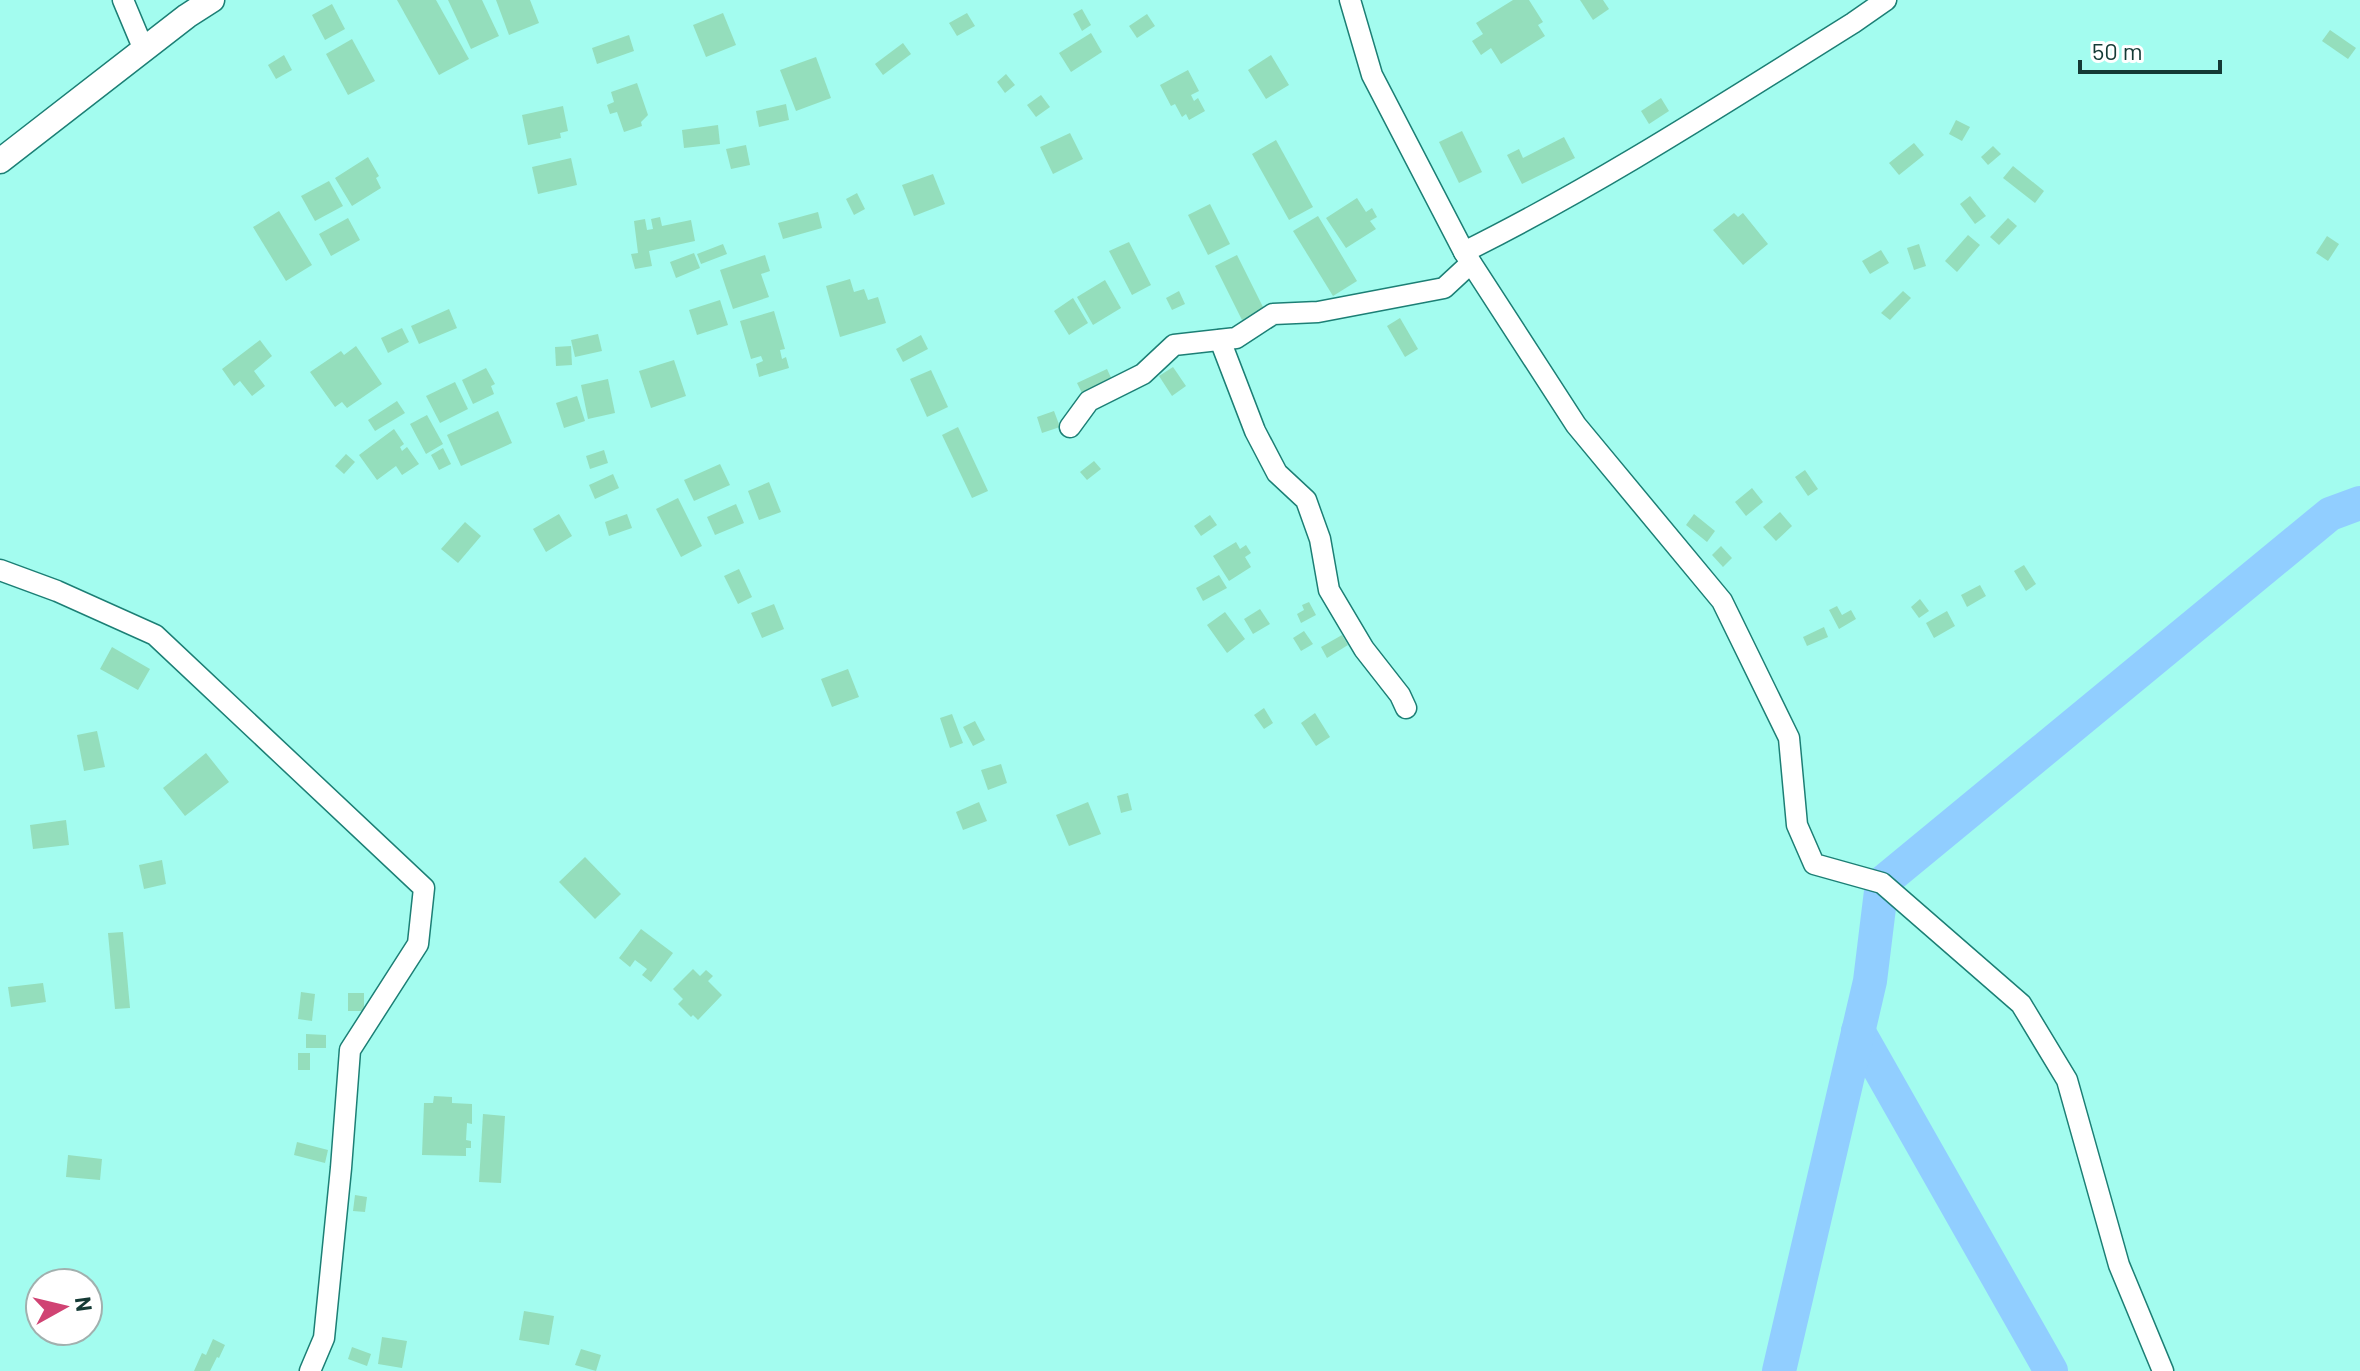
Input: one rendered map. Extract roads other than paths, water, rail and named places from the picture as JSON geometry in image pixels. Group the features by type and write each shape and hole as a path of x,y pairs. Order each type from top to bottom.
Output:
{"main road":[{"path":"0,161 212,0"}],"street":[{"path":"123,0 144,50"},
{"path":"1350,0 1372,75 1467,257 1576,425 1722,601 1789,738 1797,825 1814,864 1882,883 2021,1004 2067,1080 2119,1265 2163,1371"},
{"path":"1070,427 1089,401 1143,374 1174,345 1236,338 1273,314 1318,312 1444,288 1467,257 1650,150 1886,0"},
{"path":"1220,340 1255,431 1277,473 1306,500 1320,539 1329,590 1364,649 1400,695 1406,708"},
{"path":"0,570 57,591 155,635 424,888 418,944 350,1050 324,1338 310,1371"}],"waterway":[{"path":"1779,1371 1870,981 1882,883 2330,514 2360,503"},
{"path":"1858,1031 2051,1371"}]}
